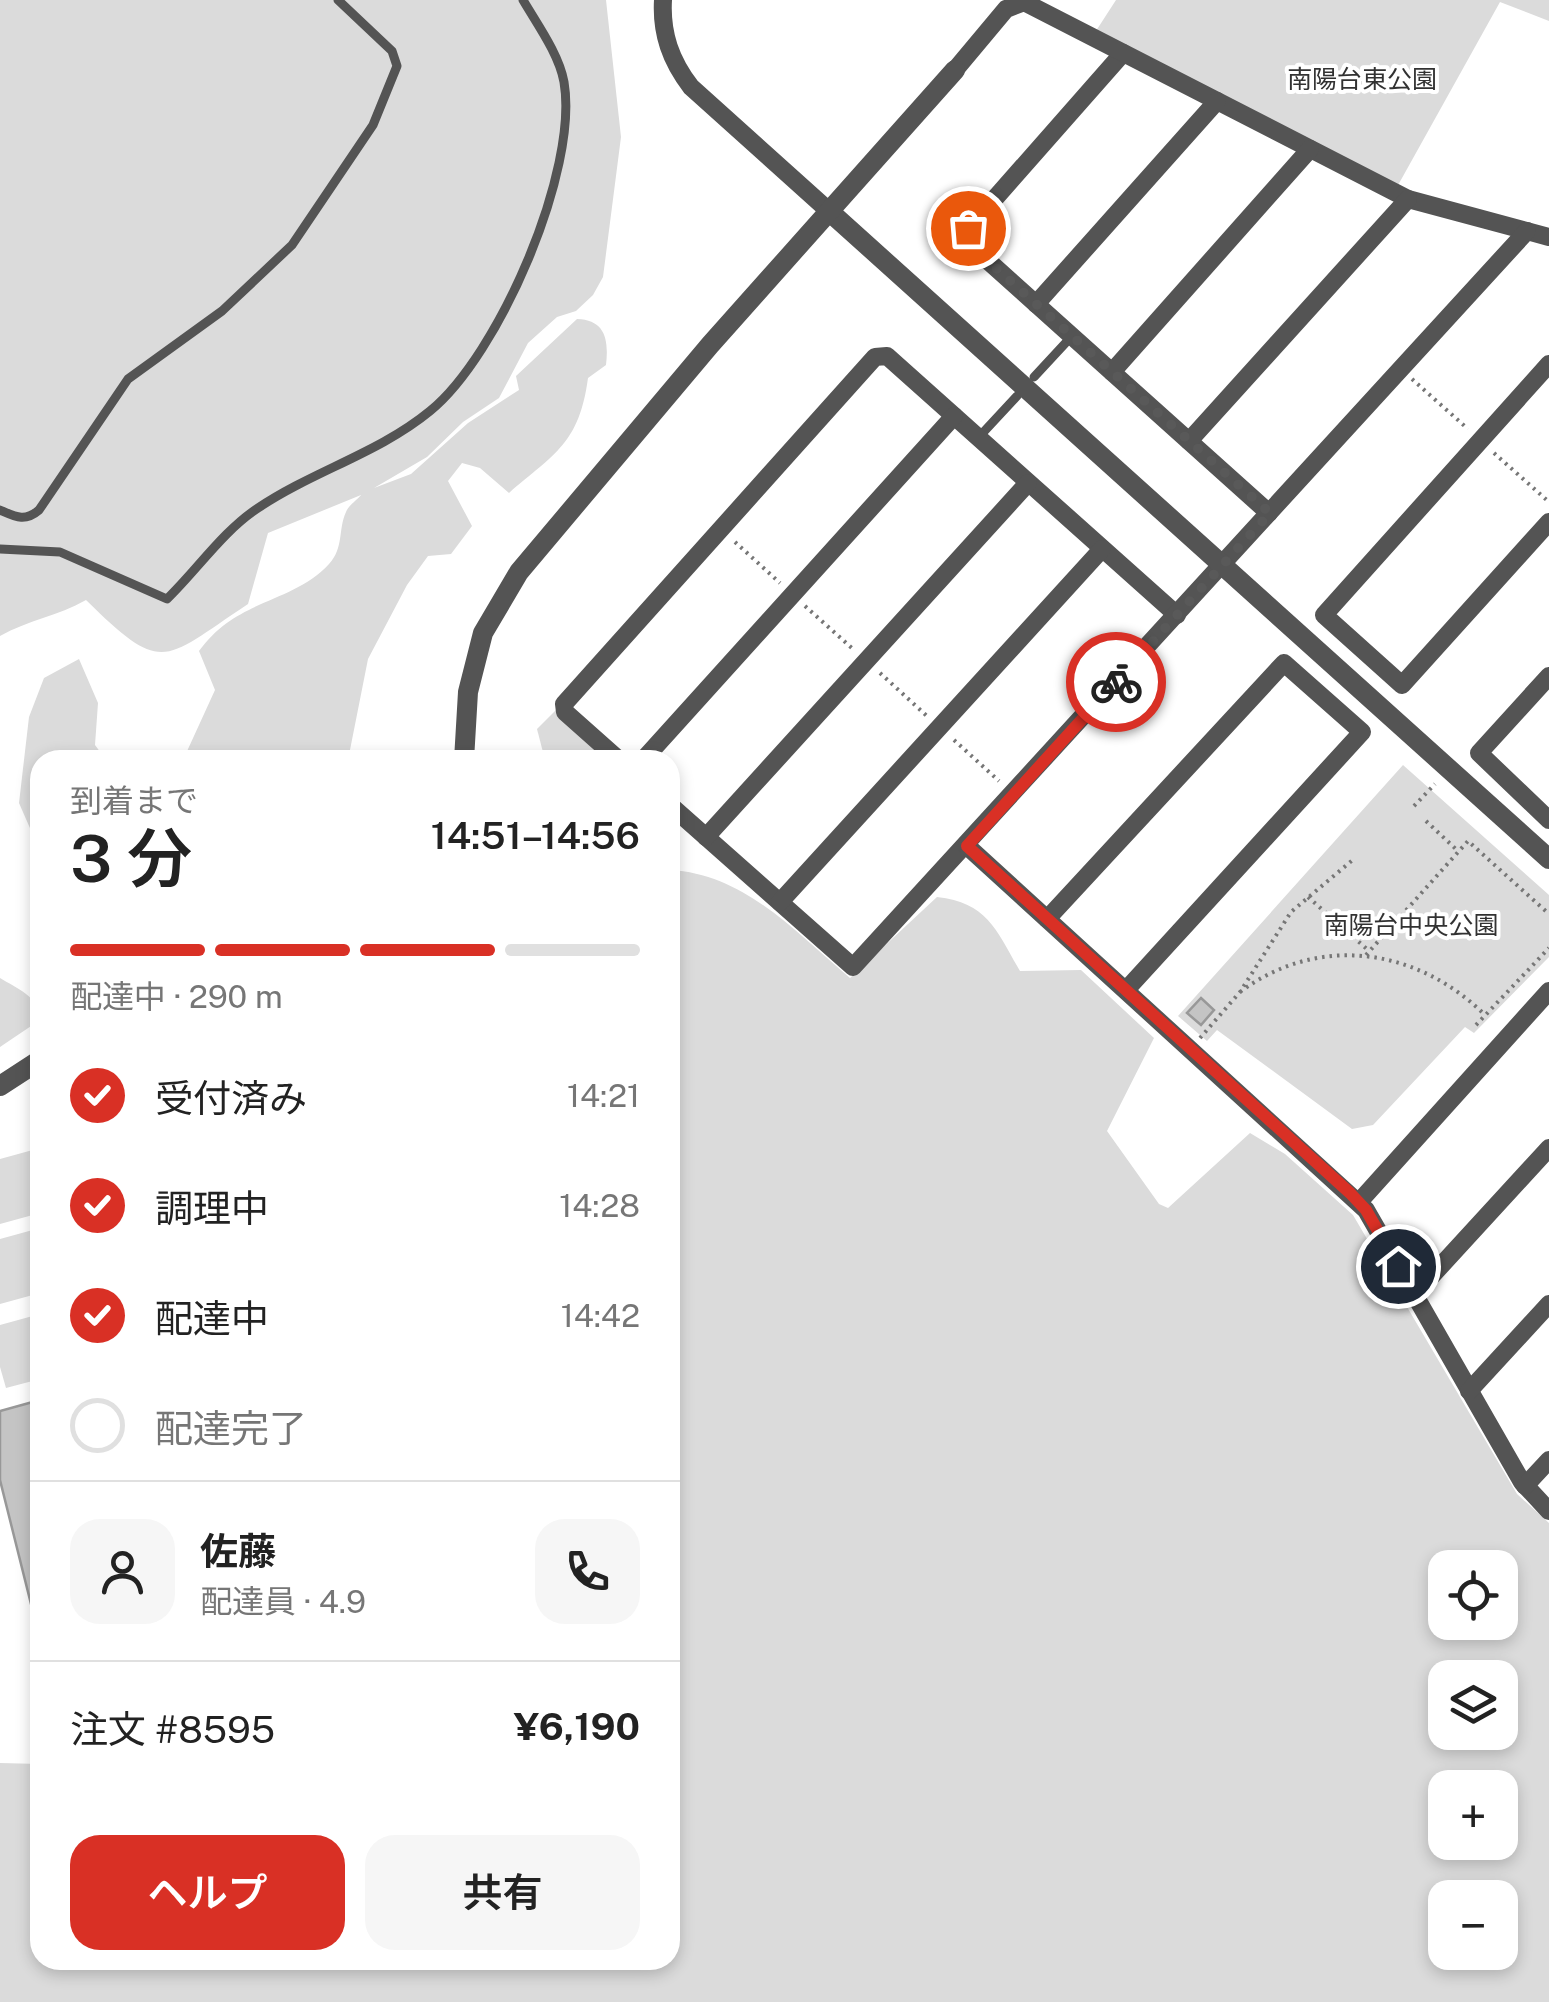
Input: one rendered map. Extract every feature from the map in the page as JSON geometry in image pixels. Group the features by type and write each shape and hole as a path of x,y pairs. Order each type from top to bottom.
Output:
{"street":[{"path":"662,0 666,38 675,66 691,87 1549,860"},
{"path":"465,750 468,692 483,634 519,572 710,345 1006,9 1024,2 1408,200 1549,237"},
{"path":"1123,53 968,228 967,242 1270,513"},
{"path":"1036,304 1217,102"},
{"path":"1112,372 1310,149"},
{"path":"1189,441 1408,200"},
{"path":"680,814 853,967 1527,231"},
{"path":"608,750 565,712 564,704 875,357 887,356 1177,615"},
{"path":"1549,364 1324,615 1402,685 1549,522"},
{"path":"653,750 954,416"},
{"path":"706,837 1028,483"},
{"path":"780,902 1102,548"},
{"path":"1047,919 1284,664 1362,732 1126,990"},
{"path":"1549,676 1479,753 1549,820"},
{"path":"967,846 1358,1202 1525,1486 1549,1512"},
{"path":"1358,1202 1549,992"},
{"path":"0,1086 30,1066"},
{"path":"1414,1294 1549,1148"},
{"path":"1469,1390 1549,1304"},
{"path":"1525,1486 1549,1460"}],"lane":[{"path":"0,510 30,518 39,510 128,378 222,310 292,245 373,125 397,66 392,51 338,0"},
{"path":"0,549 60,552 166,599 253,511 313,475 391,439 466,378 491,339 523,274 560,144 562,73 523,0"},
{"path":"1034,377 1072,336"},
{"path":"978,438 1017,396"}],"path":[{"path":"1414,806 1437,782"},
{"path":"1426,821 1458,851"},
{"path":"1240,992 1284,964 1336,953 1368,953 1468,841 1549,914"},
{"path":"1190,1048 1240,992 1285,922 1355,858"},
{"path":"1308,897 1368,953 1446,985 1485,1015"},
{"path":"1476,1026 1549,948"}],"green space":[{"path":"0,0 606,0 621,137 603,277 593,295 576,311 557,317 528,343 499,398 463,422 427,457 374,488 411,474 468,423 519,390 516,376 577,319 594,323 603,333 606,365 588,378 578,418 562,445 509,493 480,468 462,463 448,481 472,526 451,554 428,556 407,585 368,659 350,750 188,750 215,690 199,651 230,621 298,587 329,564 337,552 346,512 361,495 268,533 248,604 180,648 149,650 132,641 86,600 0,636"},
{"name":"南陽台東公園","path":"1116,0 1549,0 1549,21 1500,2 1397,187 1094,34"},
{"path":"79,659 98,703 95,745 99,750 30,750 30,828 19,803 29,717 44,678"},
{"path":"557,709 600,750 542,750 537,729"},
{"name":"南陽台中央公園","path":"1403,765 1549,895 1549,957 1474,1033 1465,1027 1373,1125 1352,1129 1217,1030 1207,1041 1178,1016"},
{"path":"680,871 722,882 768,908 850,978 937,897 979,912 989,921 1020,971 1081,970 1154,1038 1107,1131 1159,1204 1168,1208 1250,1133 1285,1154 1353,1215 1517,1494 1549,1523 1549,2002 0,2002 0,1763 30,1764 30,1970 680,1970"},
{"path":"0,978 30,998 30,1027 0,1047"},
{"path":"30,1151 30,1216 0,1224 0,1159"},
{"path":"30,1231 30,1296 0,1304 0,1239"},
{"path":"30,1317 30,1382 6,1388 0,1367 0,1325"}],"building":[{"path":"1201,998 1214,1010 1201,1025 1187,1013"},
{"path":"30,1403 30,1600 0,1480 0,1411"}],"way so far":[{"path":"968,228 967,242 1270,513 1116,682"}],"route":[{"path":"1116,682 967,846 1350,1193 1366,1210 1398,1266"}]}
